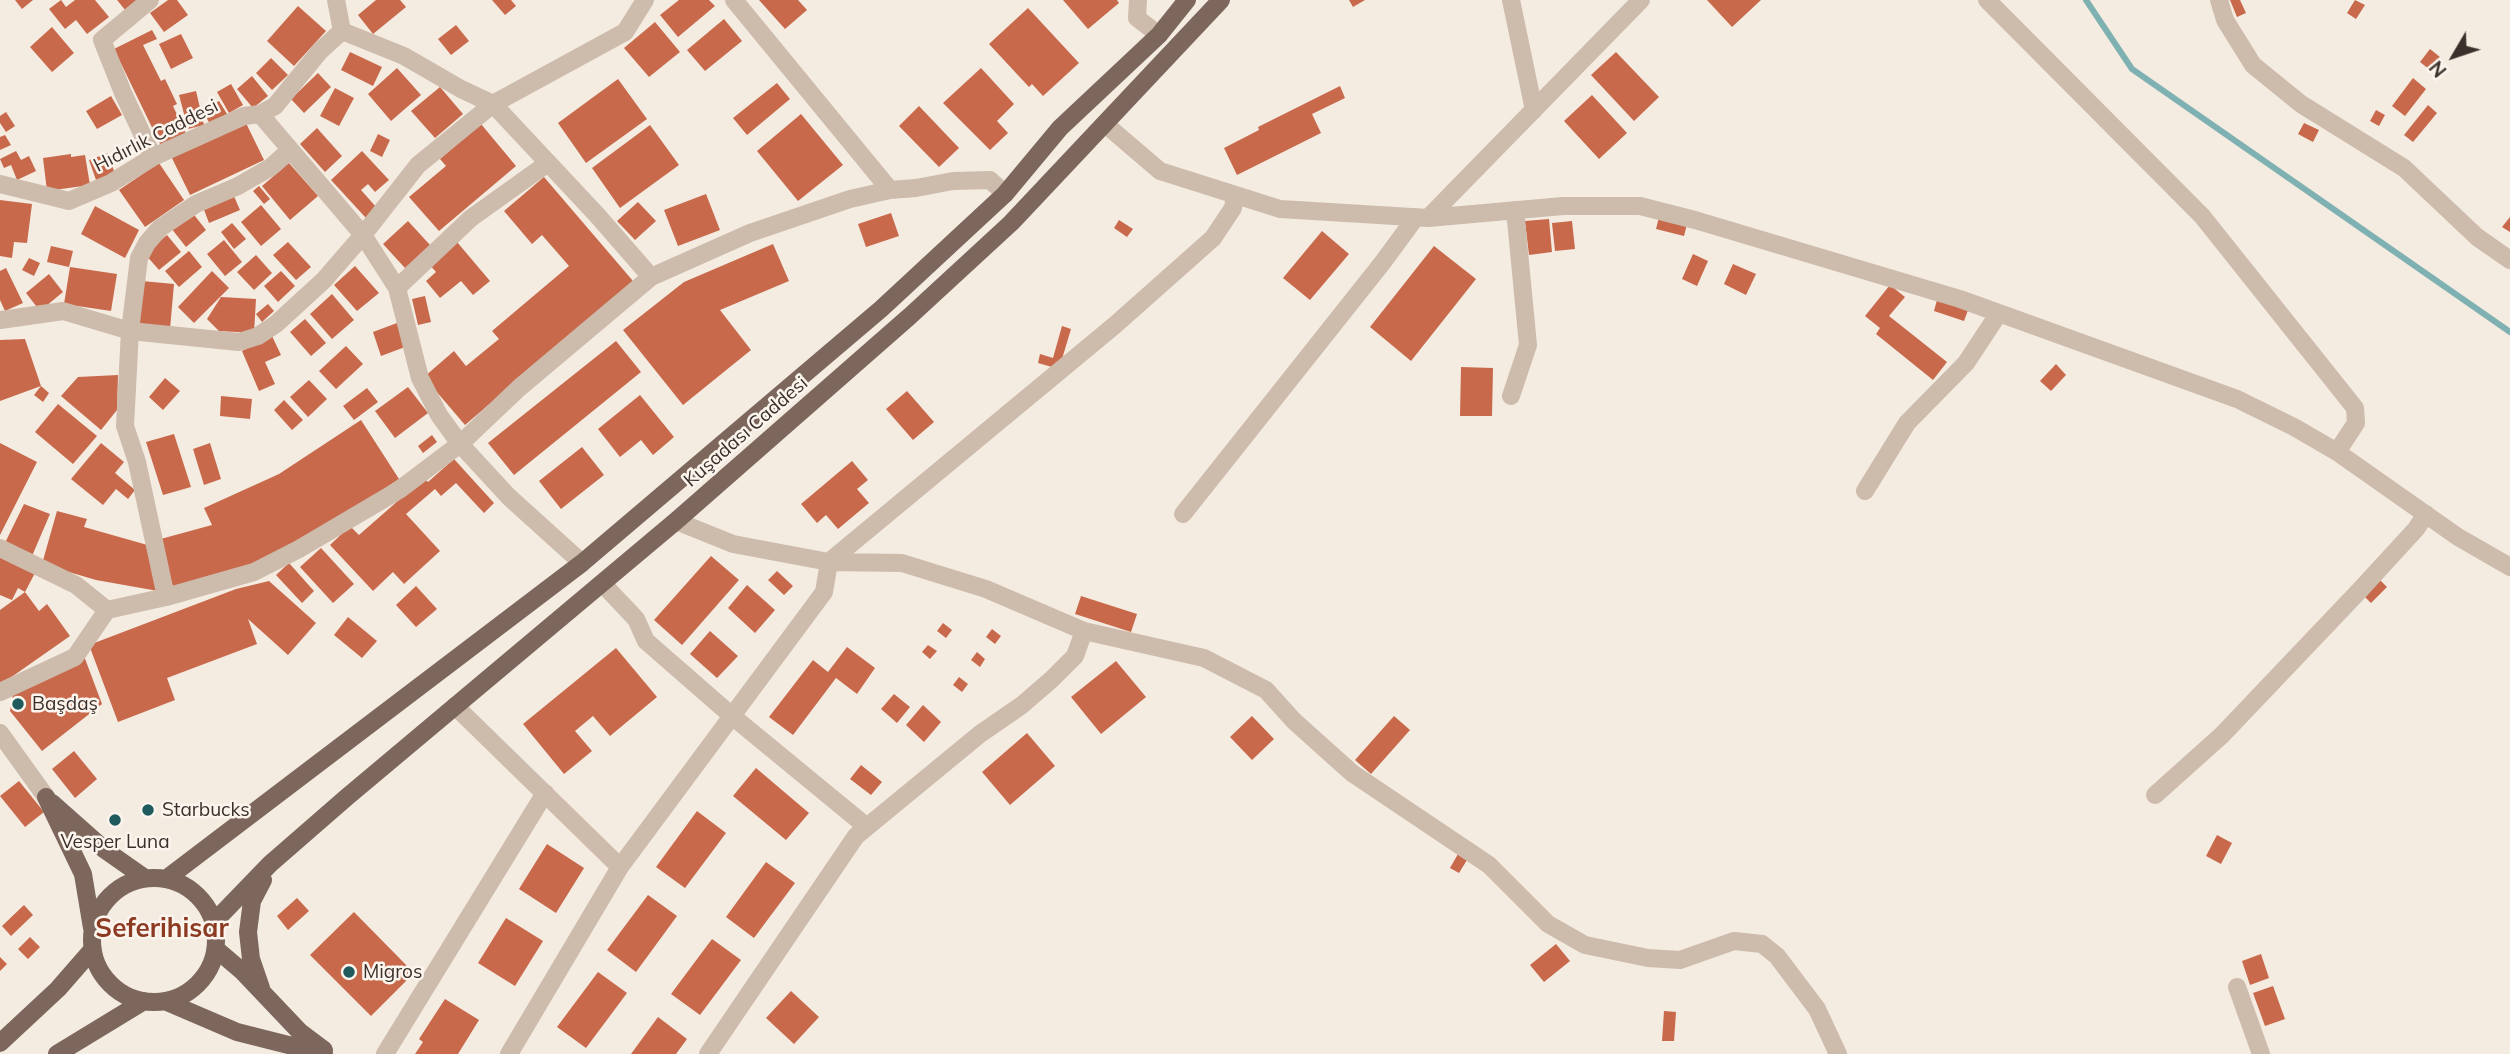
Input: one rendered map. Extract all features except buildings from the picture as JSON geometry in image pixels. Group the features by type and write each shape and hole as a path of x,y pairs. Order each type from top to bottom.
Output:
{"main road":[{"name":"Kuşadası Caddesi","path":"166,879 582,563 881,309 1005,194 1060,128 1158,35 1187,0"},
{"name":"Kuşadası Caddesi","path":"214,922 270,864 676,521 1012,223 1221,0"},
{"path":"46,797 104,850 145,878"},
{"path":"46,797 83,874 92,930 92,950 98,968 110,984 126,995 144,1001 167,1002 237,1032 324,1054"},
{"path":"262,992 251,959 248,932 253,901 270,864"},
{"path":"92,930 99,909 111,894 126,883 145,878 166,879 180,883 192,891 202,901 214,922 216,949 208,969 197,984 167,1002"},
{"path":"216,949 300,1032 330,1054"},
{"path":"0,1043 58,989 92,950"},
{"path":"57,1054 144,1001"}],"street":[{"path":"150,0 102,40 153,157"},
{"path":"336,0 342,32 404,56 493,104 650,276"},
{"path":"0,320 63,311 130,331 239,342 258,336 276,324 324,280 418,165 493,104 625,33 645,0"},
{"path":"734,0 890,190"},
{"path":"1138,0 1137,18 1158,35"},
{"path":"1511,0 1534,110"},
{"path":"1183,514 1422,218 1534,110 1641,0"},
{"path":"1987,0 2202,216 2354,408 2357,423 2337,452"},
{"path":"2220,0 2225,20 2253,65 2301,104 2404,168 2477,237 2510,260"},
{"name":"Hıdırlık Caddesi","path":"0,184 69,201 111,183 153,157 244,116 260,114 275,106 320,51 342,32"},
{"path":"260,114 363,235 397,288 420,378 439,415 460,444 509,497 582,563"},
{"path":"1105,124 1160,171 1280,209 1422,218 1563,206 1640,206 1960,299 2237,399 2294,426 2337,452 2469,544 2510,567"},
{"path":"166,597 137,462 125,426 130,331 139,258 160,228 196,204 238,186 271,167 290,150"},
{"path":"397,288 471,218 548,163"},
{"path":"0,692 75,657 107,610 166,597 254,572 400,490 460,444 519,388 650,276 750,233 850,200 890,190 953,181 990,180 1005,194"},
{"path":"509,1054 620,867 824,592 829,562 1115,325 1213,238 1233,208 1236,195"},
{"path":"1511,396 1528,345 1514,211"},
{"path":"1865,491 1907,423 1966,363 1999,313"},
{"path":"2155,795 2222,735 2416,529 2426,514"},
{"path":"676,521 733,544 829,562 902,564 986,589 1084,631 1204,658 1266,690 1294,721 1352,773 1489,865 1548,924 1585,945 1648,958 1680,960 1734,941 1762,944 1777,956 1817,1009 1838,1054"},
{"path":"0,548 76,585 107,610"},
{"path":"603,583 636,619 646,642 867,827"},
{"path":"708,1054 856,836 1052,679 1075,656 1084,631"},
{"path":"455,706 620,867"},
{"path":"0,733 46,797"},
{"path":"385,1054 545,793"},
{"path":"2237,987 2261,1054"}],"waterway":[{"path":"2086,0 2132,69 2510,332"}],"place":[{"name":"Başdaş","path":"18,704"},
{"name":"Starbucks","path":"148,810"},
{"name":"Vesper Luna","path":"115,820"},
{"name":"Migros","path":"349,972"}],"district":[{"name":"Seferihisar","path":"162,929"}]}
